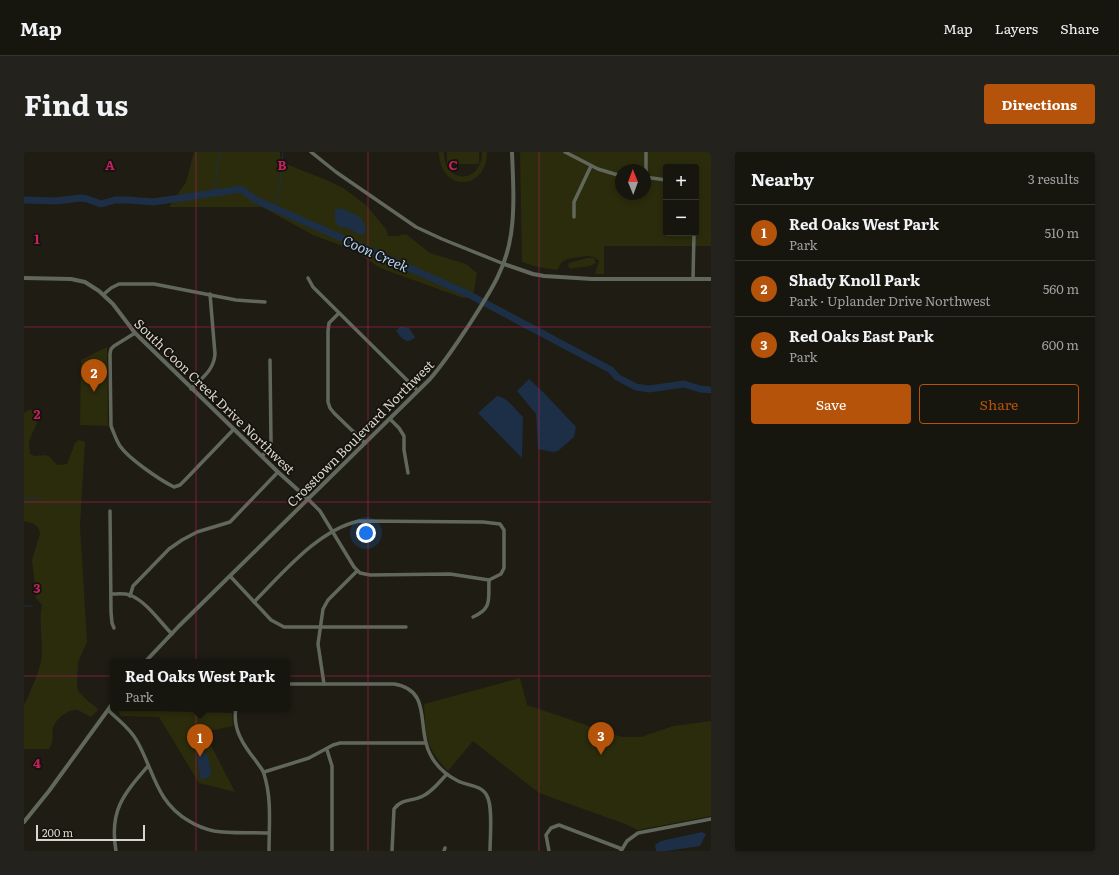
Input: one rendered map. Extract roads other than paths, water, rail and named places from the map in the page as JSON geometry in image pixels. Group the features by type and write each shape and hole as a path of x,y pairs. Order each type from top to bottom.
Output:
{"street":[{"path":"311,152 336,172 416,227 442,240 533,274 592,279 711,279"},
{"name":"Crosstown Boulevard Northwest","path":"148,659 418,391 447,358 480,309 499,276 504,264 513,221 512,152"},
{"path":"565,152 591,166 615,175"},
{"path":"646,152 646,164"},
{"path":"574,217 574,202 591,166"},
{"path":"651,179 663,180"},
{"path":"693,279 694,236"},
{"name":"South Coon Creek Drive Northwest","path":"24,278 71,279 89,284 104,294 135,333 191,389 308,499"},
{"path":"308,278 313,287 338,313 418,391"},
{"path":"104,294 114,285 159,284 236,300 265,302"},
{"path":"191,389 211,369 214,362 215,354 210,294"},
{"path":"338,313 329,323 328,331 328,402 334,413 365,444"},
{"path":"135,333 111,349 110,362 112,426 114,436 121,447 130,456 166,483 174,487 180,485 234,430"},
{"path":"262,456 270,447 271,442 270,360"},
{"path":"390,419 404,436 404,450 408,473"},
{"path":"130,596 133,586 169,549 197,532 230,522 278,472"},
{"path":"254,602 309,548 333,532 346,525 359,522 483,522 500,524 504,530 504,568 501,574 489,580 450,574 365,574 357,571 333,532 320,511 308,499"},
{"path":"110,511 111,594 112,623 114,628"},
{"path":"324,684 318,644 323,610 328,600 357,571"},
{"path":"230,576 271,620 284,627 406,627"},
{"path":"473,617 481,614 489,603 489,580"},
{"path":"111,594 130,596 144,605 172,634"},
{"path":"290,684 394,684 406,687 414,693 419,700 422,713 425,743 434,761 447,774 459,781 477,787 487,795 490,805 490,851"},
{"path":"24,822 57,781 110,707"},
{"path":"108,710 130,731 137,741 161,794 169,805 181,816 200,827 215,831 269,832"},
{"path":"236,711 236,726 240,736 264,772 269,792 269,851"},
{"path":"264,772 309,758 333,745 340,743 425,743"},
{"path":"326,750 332,766 332,851"},
{"path":"116,851 114,825 116,812 122,799 148,766"},
{"path":"392,851 394,809 400,802 414,799 428,793 447,774"},
{"path":"549,851 546,835 554,826 563,826 621,850 627,841 634,835 643,831 711,819"}],"water":[{"path":"340,208 362,219 365,227 365,233 362,235 348,228 339,227 335,217 335,210"},
{"path":"400,327 409,328 415,337 409,341 404,340 396,331"},
{"path":"529,379 576,427 574,437 558,451 553,452 538,449 536,414 517,391"},
{"path":"497,396 508,401 523,417 522,458 478,413"},
{"path":"201,752 207,755 211,775 204,779 200,778 197,755"},
{"path":"702,832 706,834 700,846 656,851 655,845 661,841"}],"waterway":[{"path":"214,193 220,152"},
{"path":"275,208 280,182 283,152"},
{"name":"Coon Creek","path":"24,200 56,201 81,198 101,204 115,200 153,202 241,189 256,200 468,294 611,370 617,377 636,387 649,389 684,384 700,389 711,390"},
{"path":"24,498 41,498"},
{"path":"24,606 32,606"}],"place":[{"name":"Shady Knoll Park","path":"94,392"},
{"name":"Red Oaks East Park","path":"601,755"},
{"name":"Red Oaks West Park","path":"200,757"}]}
